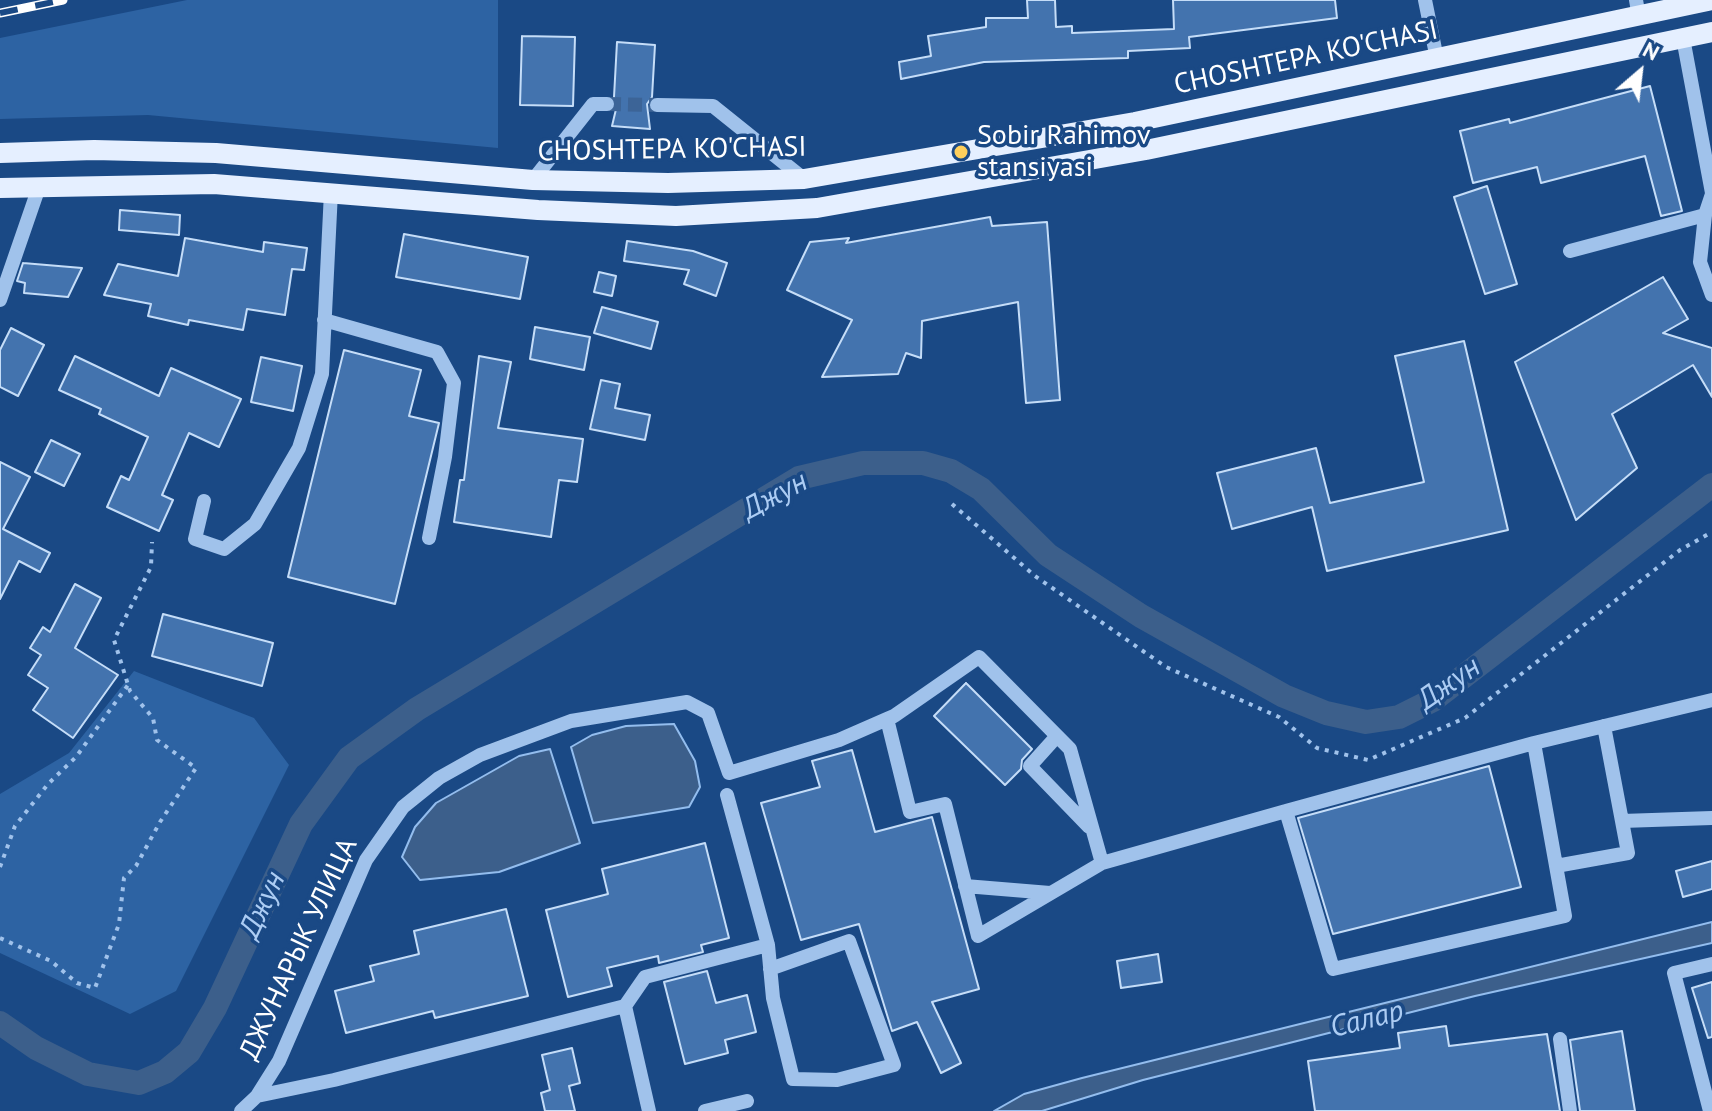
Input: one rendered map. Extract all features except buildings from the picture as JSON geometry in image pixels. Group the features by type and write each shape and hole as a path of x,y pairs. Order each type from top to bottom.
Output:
{"main road":[{"name":"CHOSHTEPA KO'CHASI","path":"0,153 94,150 216,153 533,180 668,183 804,179 1135,122 1437,59 1637,8 1712,0"},
{"name":"CHOSHTEPA KO'CHASI","path":"0,188 214,184 538,210 676,216 817,208 1146,150 1712,32"}],"street":[{"path":"1425,0 1437,59"},
{"path":"1683,38 1712,194 1705,215 1700,262 1712,295"},
{"path":"533,180 593,104 607,104"},
{"path":"657,105 713,106 804,179"},
{"path":"0,300 39,187"},
{"path":"204,501 195,539 224,549 255,524 299,448 322,374 331,192"},
{"path":"1570,251 1705,215"},
{"path":"324,320 437,352 454,383 445,457 429,538"},
{"path":"1102,863 1070,749 979,657 887,719 910,812 945,804 978,936 1102,863 1534,743 1712,700"},
{"name":"ДЖУНАРЫК УЛИЦА","path":"241,1111 257,1096 279,1061 366,860 403,807 439,778 523,736 571,721 687,702 708,713 728,761 729,773 839,740 887,719"},
{"path":"1556,866 1628,853 1604,726"},
{"path":"1057,736 1030,766 1092,830"},
{"path":"1286,811 1333,969 1565,916 1534,743"},
{"path":"727,795 768,945 770,969 773,998 793,1079 837,1080 894,1065 849,941 770,969"},
{"path":"1622,821 1712,818"},
{"path":"965,886 1050,893"},
{"path":"257,1096 334,1080 625,1006 645,977 768,945"},
{"path":"1710,1111 1674,973 1712,964"},
{"path":"625,1006 649,1111"},
{"path":"1560,1039 1570,1111"},
{"path":"705,1111 747,1101"}],"path":[{"path":"952,504 1035,576 1166,667 1279,717 1317,748 1368,760 1465,718 1680,550 1712,532"},
{"path":"0,938 51,961 77,983 95,988 119,924 124,878 136,866 160,822 196,768 157,740 153,718 128,685 114,640 151,567 152,542"},
{"path":"0,867 15,826 48,784 76,757 128,685"}],"shaded area":[{"path":"187,0 498,0 498,148 148,115 0,119 0,38"},
{"path":"134,671 254,718 289,765 176,991 130,1014 0,953 0,794 69,753"}],"water":[{"path":"674,724 695,761 700,787 689,807 593,823 571,747 592,735 626,726"},
{"path":"550,749 580,843 499,872 420,880 402,857 415,827 436,803 519,756"},
{"name":"Салар","path":"1712,922 1712,943 1475,996 1143,1080 1042,1111 994,1111 1024,1094 1082,1078"}],"waterway":[{"name":"Джун","path":"0,1023 36,1048 88,1074 139,1083 165,1072 189,1052 215,1008 301,824 349,758 417,709 799,478 863,463 923,463 951,471 981,489 1048,555 1141,616 1284,696 1326,713 1366,722 1399,717 1433,700 1712,485"}],"tunnel":[{"path":"607,104 657,105"}],"railway":[{"path":"0,13 63,0"}],"place":[{"name":"Sobir Rahimov stansiyasi","path":"961,152"}]}
